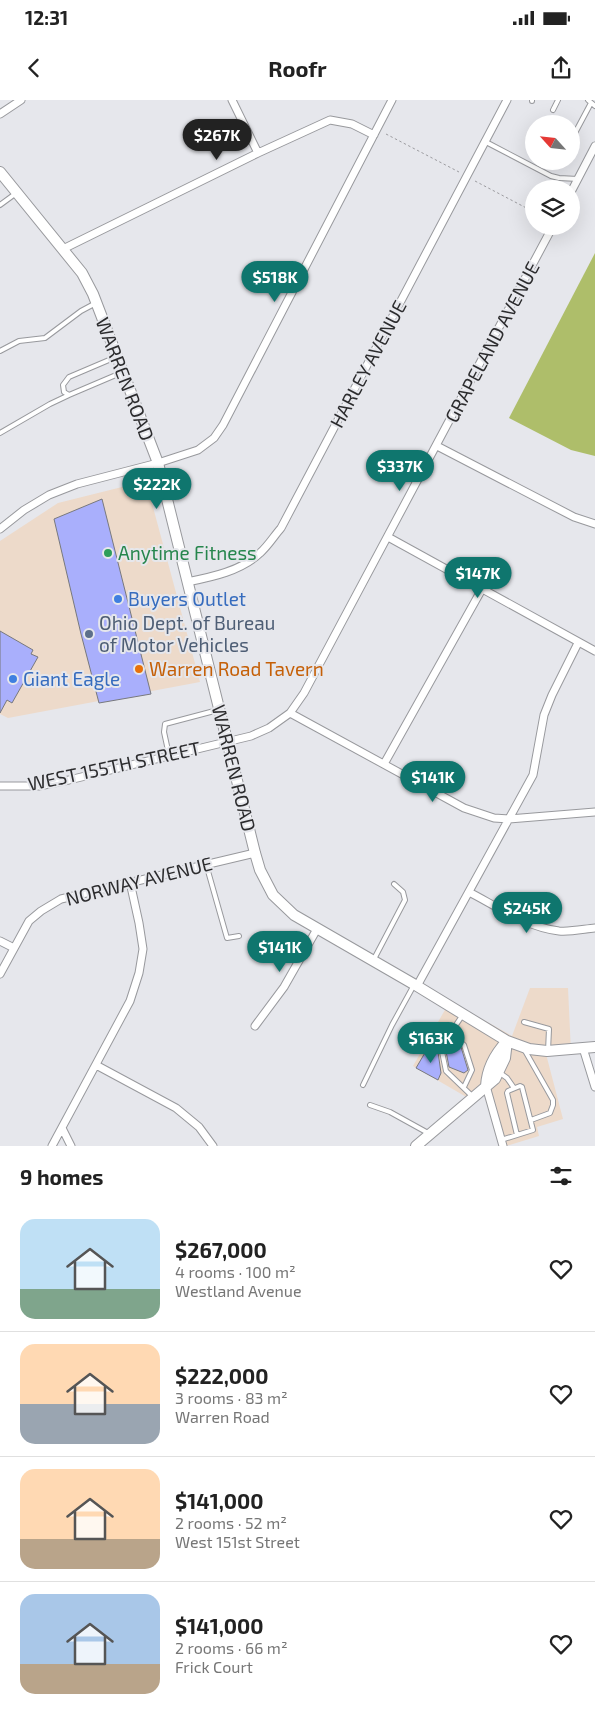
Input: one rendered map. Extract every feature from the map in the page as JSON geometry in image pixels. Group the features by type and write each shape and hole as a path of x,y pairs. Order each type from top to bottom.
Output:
{"main road":[{"name":"WARREN ROAD","path":"0,172 82,273 96,303 158,463 255,852 260,870 273,894 294,915 416,985 507,1041 529,1049 548,1051 595,1047"},
{"path":"416,1146 495,1079 505,1058 507,1041"},
{"path":"486,1086 486,1075 495,1055 507,1041"}],"street":[{"path":"0,114 21,100"},
{"path":"232,100 258,153"},
{"path":"0,529 24,510 49,495 92,479 158,463 198,450 214,438 223,425 392,100"},
{"name":"HARLEY AVENUE","path":"187,582 220,575 242,565 260,554 281,528 506,100"},
{"path":"63,249 258,153 330,120 352,124 374,135"},
{"path":"578,179 595,146"},
{"name":"GRAPELAND AVENUE","path":"228,741 251,736 268,728 290,713 304,693 548,235"},
{"path":"437,446 574,516 595,524"},
{"path":"388,537 595,651"},
{"path":"384,764 482,589"},
{"path":"416,985 533,776 544,715 578,643"},
{"path":"290,713 464,808 494,818 509,819 595,812"},
{"name":"WEST 155TH STREET","path":"0,786 39,786 228,741"},
{"name":"NORWAY AVENUE","path":"0,974 29,921 61,899 255,852"},
{"path":"52,1146 130,1001 139,973 143,949 130,882"},
{"path":"469,892 525,922 544,928 562,931 595,928"},
{"path":"255,1026 284,987 317,929"},
{"path":"0,941 14,948"},
{"path":"583,1048 595,1087"},
{"path":"96,1066 176,1108 199,1128 213,1146"},
{"path":"486,1086 502,1143"},
{"path":"62,1128 71,1146"}],"lane":[{"path":"553,110 558,100"},
{"path":"580,124 591,103"},
{"path":"484,142 551,176 578,179"},
{"path":"0,205 17,192"},
{"path":"0,351 19,341 45,338 81,311 96,303"},
{"path":"69,395 64,392 63,385 69,377 117,357"},
{"path":"0,432 50,404 123,372"},
{"path":"169,755 164,732 165,724 220,710"},
{"path":"206,864 227,938 239,936"},
{"path":"373,961 405,900 404,892 394,884"},
{"path":"363,1085 392,1025 416,985"},
{"path":"463,1014 441,1047 446,1071 473,1098"},
{"path":"524,1022 549,1029 548,1051"},
{"path":"450,1033 464,1045 472,1070 464,1087"},
{"path":"523,1047 554,1105 550,1113 531,1120"},
{"path":"498,1072 507,1078 514,1088"},
{"path":"502,1143 517,1135 533,1130 522,1087 520,1086 507,1093 517,1135"},
{"path":"370,1105 390,1112 430,1134"}],"path":[{"path":"386,134 461,174"},
{"path":"475,181 525,207"}],"shaded area":[{"path":"146,481 200,682 8,718 0,714 0,541 58,503"},
{"path":"530,988 568,988 571,1052 546,1054 563,1119 537,1127 539,1136 506,1146 491,1089 475,1102 413,1066 450,1001 512,1036"}],"green space":[{"path":"595,253 595,456 571,450 509,418"}],"building":[{"path":"102,499 151,694 99,703 54,519"},
{"name":"Giant Eagle","path":"0,631 33,650 31,654 38,657 12,703 7,700 0,713"},
{"path":"429,1046 438,1052 441,1073 438,1080 416,1068"},
{"path":"461,1047 468,1070 464,1073 449,1067 446,1051"}],"place":[{"name":"Anytime Fitness","path":"108,553"},
{"name":"Buyers Outlet","path":"118,599"},
{"name":"Ohio Dept. of Bureau of Motor Vehicles","path":"89,634"},
{"name":"Warren Road Tavern","path":"139,669"},
{"name":"Giant Eagle","path":"13,679"}]}
